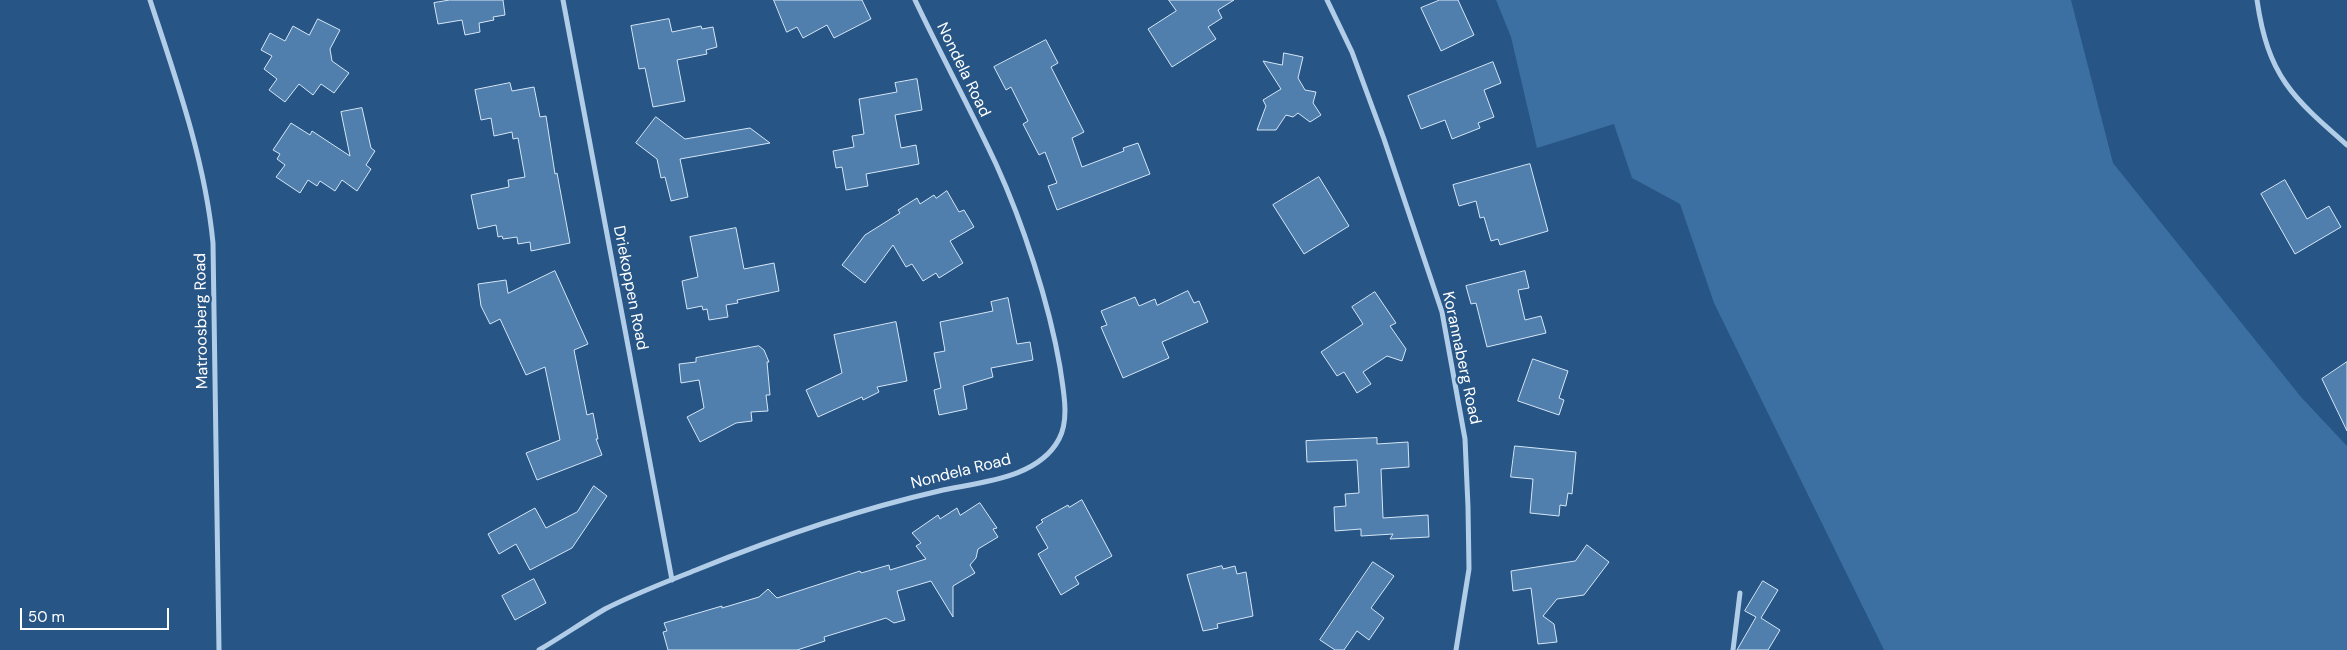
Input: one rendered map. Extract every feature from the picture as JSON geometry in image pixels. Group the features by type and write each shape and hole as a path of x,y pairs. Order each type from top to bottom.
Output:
{"street":[{"name":"Matroosberg Road","path":"150,0 200,166 210,209 213,253 219,650"},
{"name":"Driekoppen Road","path":"563,0 672,580"},
{"name":"Nondela Road","path":"539,650 607,608 672,580 795,533 883,505 1011,474 1031,467 1050,454 1061,436 1065,415 1059,363 1032,259 997,166 915,0"},
{"name":"Korannaberg Road","path":"1327,0 1352,52 1384,139 1442,312 1465,439 1468,506 1469,568 1456,650"},
{"path":"2257,0 2267,48 2284,82 2311,113 2347,145"},
{"path":"1733,650 1740,592"}],"shaded area":[{"path":"1496,0 2071,0 2113,163 2301,397 2347,446 2347,650 1884,650 1714,303 1680,204 1632,178 1614,124 1537,148 1511,37"}],"building":[{"path":"450,0 503,0 505,15 493,17 494,20 479,23 480,32 465,35 462,20 438,24 434,3"},
{"path":"774,0 862,0 871,19 834,38 827,25 803,38 797,27 787,32"},
{"path":"1169,0 1234,0 1218,10 1222,18 1208,27 1216,39 1172,67 1148,29 1176,11"},
{"path":"1440,0 1458,0 1474,35 1441,51 1421,8"},
{"path":"318,19 340,30 330,49 332,61 349,73 334,93 321,84 313,95 299,84 285,102 269,90 277,79 264,69 272,56 261,50 270,33 285,41 293,26 309,35"},
{"path":"669,19 672,32 701,26 702,29 713,27 717,47 706,50 707,54 677,60 685,101 653,107 645,68 639,69 631,26"},
{"path":"1046,40 1058,63 1051,67 1084,132 1072,138 1082,167 1124,151 1123,148 1138,143 1150,174 1057,210 1048,186 1057,183 1045,152 1039,155 1023,124 1028,121 1011,87 1006,90 994,67"},
{"path":"1284,53 1303,57 1298,78 1305,90 1316,92 1313,103 1321,115 1310,122 1298,113 1293,117 1286,115 1276,130 1257,130 1266,106 1263,100 1281,89 1263,61 1282,65"},
{"path":"1493,62 1501,83 1484,90 1494,117 1478,123 1480,128 1452,139 1445,120 1421,129 1408,96"},
{"path":"917,79 922,110 895,115 901,148 916,145 919,164 866,174 868,186 846,190 842,167 836,168 833,151 854,147 852,136 864,134 859,99 897,92 895,83"},
{"path":"510,83 512,91 534,87 540,117 546,116 555,174 557,173 570,243 531,251 530,242 518,244 517,237 503,239 502,236 498,237 496,225 478,229 471,195 509,187 508,180 525,177 518,138 513,139 512,132 494,136 491,118 481,120 475,90"},
{"path":"362,108 371,148 375,151 366,165 371,169 357,191 342,180 335,191 320,181 317,186 308,180 300,193 276,177 285,165 277,159 280,154 273,150 291,123 310,135 312,131 350,156 341,112"},
{"path":"656,117 685,139 750,128 770,143 680,159 688,197 671,201 665,177 661,178 657,159 636,143"},
{"path":"1530,164 1548,231 1500,245 1498,239 1491,241 1484,217 1480,218 1476,201 1459,206 1453,185"},
{"path":"1319,177 1349,226 1304,254 1273,205"},
{"path":"2285,180 2307,219 2329,206 2341,227 2295,254 2261,194"},
{"path":"947,191 959,212 964,210 974,227 950,241 963,263 939,278 936,273 923,281 912,264 906,267 893,245 865,283 842,265 865,235 900,213 898,210 917,198 920,204 934,195 936,198"},
{"path":"736,228 744,269 774,263 779,291 737,300 738,303 726,305 728,317 709,320 707,309 703,310 702,306 687,309 682,281 698,277 690,237"},
{"path":"555,271 588,344 574,350 587,415 593,413 598,439 596,439 602,455 537,480 526,453 560,440 545,367 526,375 500,319 490,324 481,306 478,284 506,280 508,293"},
{"path":"1525,271 1529,288 1518,290 1525,320 1541,316 1546,333 1487,347 1476,303 1471,304 1466,286"},
{"path":"1188,291 1194,303 1199,301 1208,322 1162,342 1169,358 1123,378 1101,327 1107,325 1101,311 1135,297 1139,306 1155,299 1157,305"},
{"path":"1375,292 1396,323 1390,326 1406,349 1402,361 1387,356 1363,372 1371,384 1357,393 1344,372 1337,376 1321,352 1363,324 1352,307"},
{"path":"1008,298 1017,344 1030,342 1033,360 991,368 993,377 963,386 967,409 939,415 934,390 941,388 934,353 945,351 940,322 993,311 991,302"},
{"path":"896,322 907,381 877,387 879,392 863,400 862,397 818,417 806,390 842,373 834,335"},
{"path":"759,346 764,350 769,362 767,362 770,395 766,395 768,411 751,412 752,421 736,423 700,442 687,417 704,408 699,380 681,383 679,364 696,362 696,358"},
{"path":"1533,359 1568,371 1559,398 1564,400 1559,415 1518,401"},
{"path":"2347,362 2347,431 2322,379"},
{"path":"1377,438 1377,444 1408,442 1409,467 1381,469 1383,518 1428,515 1429,537 1390,539 1393,534 1361,536 1361,529 1335,531 1334,507 1346,506 1345,494 1359,493 1357,460 1307,462 1306,441"},
{"path":"1515,446 1576,452 1572,494 1568,493 1566,506 1560,505 1559,516 1530,513 1533,479 1511,477"},
{"path":"594,486 607,496 572,548 530,570 516,544 499,554 488,534 535,508 546,528 577,512"},
{"path":"1082,500 1112,556 1075,577 1079,584 1061,595 1038,554 1048,548 1036,527 1043,522 1041,520 1068,505 1069,507"},
{"path":"980,503 997,528 993,529 998,537 978,549 976,558 970,565 975,573 953,586 953,617 931,581 897,591 905,620 894,623 886,618 824,637 825,641 797,650 668,650 663,632 667,631 664,623 759,597 768,589 777,598 860,571 861,573 889,565 890,570 926,559 916,546 921,543 912,533 938,515 940,519 957,508 960,515"},
{"path":"1587,545 1609,562 1584,595 1557,599 1543,616 1554,624 1557,642 1538,644 1531,588 1513,591 1511,571 1575,561"},
{"path":"1373,562 1394,576 1371,608 1384,618 1369,640 1357,631 1344,650 1335,650 1320,640"},
{"path":"1222,566 1223,569 1235,566 1237,574 1246,572 1253,616 1217,624 1218,628 1203,631 1187,575"},
{"path":"534,579 546,603 515,620 502,596"},
{"path":"1763,581 1778,590 1761,618 1780,630 1768,650 1737,650 1756,617 1745,611"}]}
